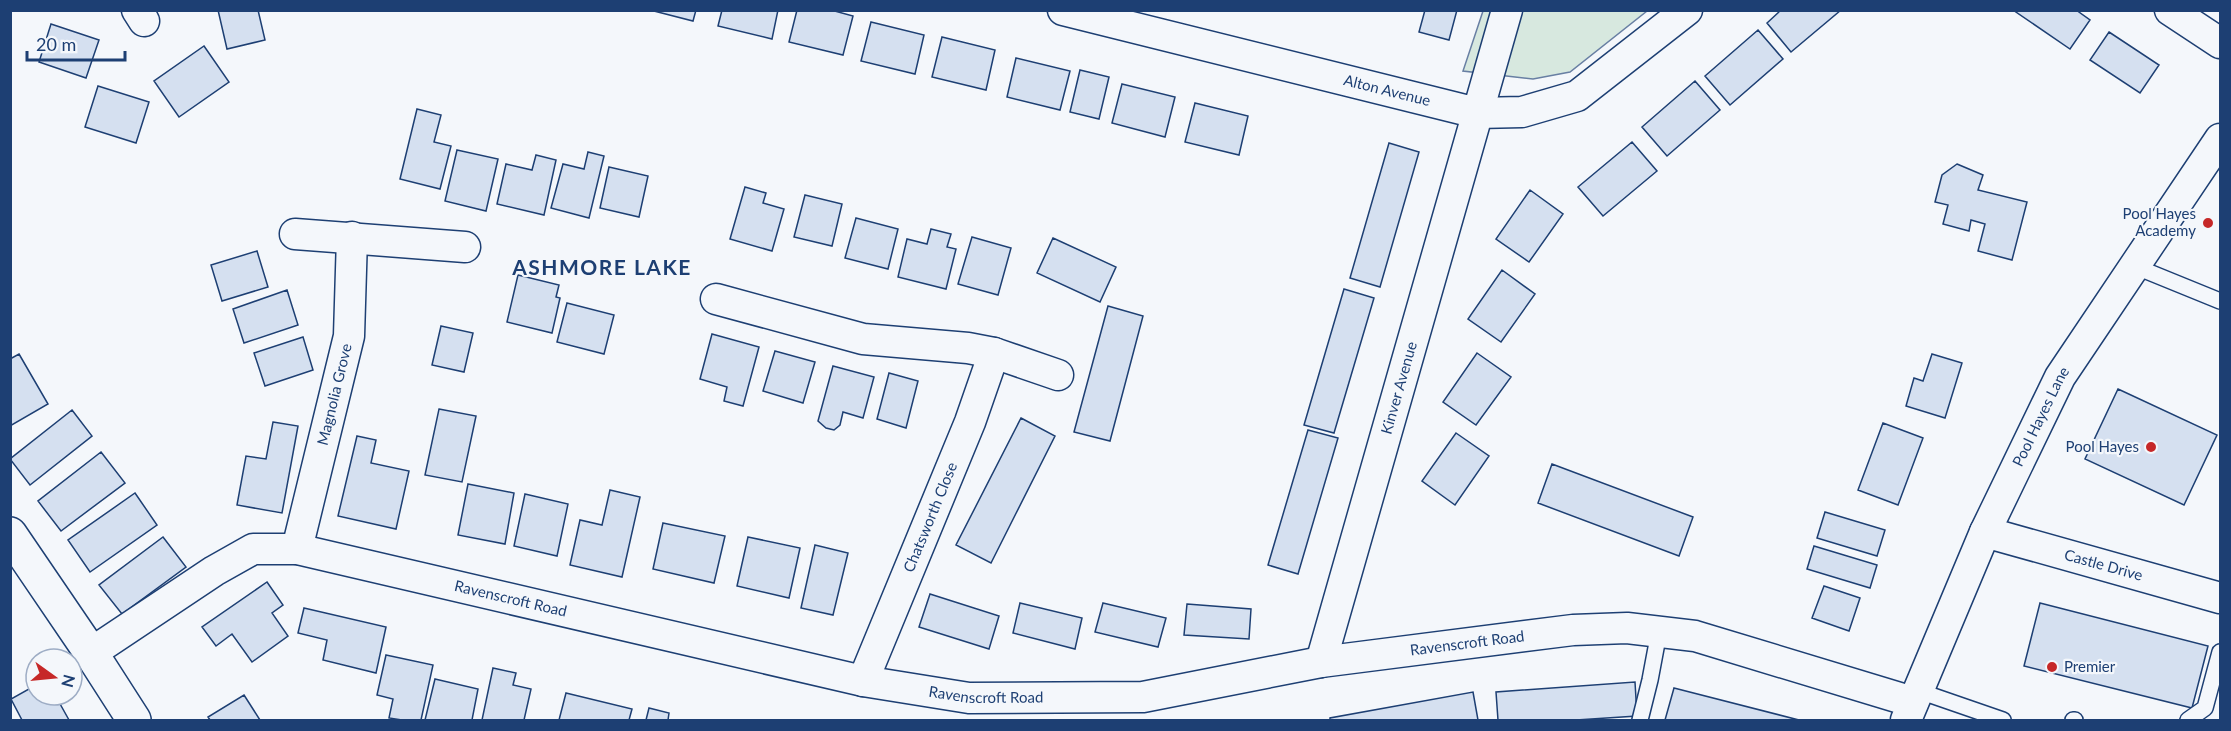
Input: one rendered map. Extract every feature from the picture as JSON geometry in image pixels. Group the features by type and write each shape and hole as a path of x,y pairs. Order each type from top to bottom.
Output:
{"street":[{"name":"Kinver Avenue","path":"1321,662 1507,10"},
{"name":"Alton Avenue","path":"1082,13 1477,113 1522,112 1577,96 1687,10"},
{"path":"2170,10 2220,43"},
{"name":"Pool Hayes Lane","path":"1913,705 1985,532 2060,377 2220,139"},
{"path":"295,234 465,247"},
{"name":"Magnolia Grove","path":"297,549 349,336 352,237"},
{"path":"716,299 863,339 968,348 993,353 1058,375"},
{"name":"Chatsworth Close","path":"863,681 970,422 993,353"},
{"name":"Castle Drive","path":"1985,532 2220,598"},
{"path":"10,534 134,720"},
{"name":"Ravenscroft Road","path":"91,653 214,571 253,549 297,549 863,681 969,698 1139,709 1321,662 1573,630 1627,628 1695,636 1913,705"}],"lane":[{"path":"2134,266 2220,301"},
{"path":"1640,720 1659,632"},
{"path":"2188,720 2205,708 2220,652"},
{"path":"1913,705 2003,720"}],"shaded area":[{"path":"1483,11 1647,11 1570,72 1533,79 1463,71"}],"building":[{"path":"218,10 258,10 265,40 227,49"},
{"path":"650,10 696,10 693,21"},
{"path":"722,10 778,10 772,39 718,26"},
{"path":"797,10 831,10 853,16 843,55 789,42"},
{"path":"1425,10 1457,10 1449,40 1419,32"},
{"path":"1781,10 1841,10 1791,52 1767,23"},
{"path":"2013,10 2076,10 2090,20 2070,49"},
{"path":"871,22 924,35 915,74 861,61"},
{"path":"51,24 99,40 86,78 39,62"},
{"path":"1758,30 1783,59 1730,105 1705,76"},
{"path":"2109,32 2159,65 2140,93 2090,60"},
{"path":"942,37 995,50 986,90 932,77"},
{"path":"204,46 229,82 179,117 154,81"},
{"path":"1016,58 1070,71 1060,110 1007,97"},
{"path":"1080,70 1109,77 1099,119 1070,112"},
{"path":"1695,81 1720,110 1667,156 1642,127"},
{"path":"1122,84 1175,97 1165,137 1112,123"},
{"path":"98,86 149,102 136,143 85,127"},
{"path":"1195,103 1248,116 1239,155 1185,142"},
{"path":"417,109 441,115 434,142 451,146 440,189 400,179"},
{"path":"1632,142 1657,171 1603,216 1578,187"},
{"path":"1389,143 1419,152 1380,287 1350,278"},
{"path":"457,150 498,159 486,211 445,201"},
{"path":"588,152 604,156 589,218 551,208 563,164 584,169"},
{"path":"536,155 556,160 544,215 497,204 506,164 532,170"},
{"path":"1957,164 1983,175 1978,190 2027,202 2012,260 1978,251 1985,224 1971,220 1969,231 1943,224 1948,205 1935,202 1942,175"},
{"path":"609,167 648,176 639,217 600,208"},
{"path":"745,187 766,193 763,203 784,209 772,251 730,239"},
{"path":"1530,190 1563,214 1529,262 1496,239"},
{"path":"805,195 842,204 832,246 794,237"},
{"path":"856,218 898,229 888,269 845,258"},
{"path":"931,229 951,234 947,247 956,249 946,289 898,277 907,239 927,244"},
{"path":"972,237 1011,248 998,295 958,284"},
{"path":"1053,238 1116,267 1100,302 1037,273"},
{"path":"257,251 268,287 222,301 211,265"},
{"path":"1502,270 1535,294 1501,342 1468,319"},
{"path":"518,275 559,285 556,297 560,298 552,333 507,322"},
{"path":"1344,289 1374,298 1334,433 1304,425"},
{"path":"287,290 298,325 244,343 233,309"},
{"path":"567,303 614,315 604,354 557,342"},
{"path":"1108,306 1143,316 1110,441 1074,432"},
{"path":"441,326 473,333 464,372 432,365"},
{"path":"712,334 759,347 743,406 724,401 727,387 700,379"},
{"path":"303,337 313,370 265,386 254,353"},
{"path":"775,351 815,362 803,403 763,391"},
{"path":"1477,353 1511,377 1476,425 1443,402"},
{"path":"19,354 48,404 10,426 10,359"},
{"path":"1932,354 1962,363 1945,418 1906,406 1914,378 1923,381"},
{"path":"833,366 874,377 863,418 843,412 840,425 834,430 826,428 818,421"},
{"path":"889,373 918,381 906,428 877,419"},
{"name":"Pool Hayes","path":"2118,389 2217,435 2184,505 2085,459"},
{"path":"439,409 476,416 462,482 425,475"},
{"path":"72,410 92,436 30,485 10,459"},
{"path":"1021,418 1055,436 991,563 956,545"},
{"path":"273,422 298,426 282,513 237,505 246,456 266,459"},
{"path":"1883,423 1923,438 1898,505 1858,490"},
{"path":"1308,430 1338,438 1298,574 1268,565"},
{"path":"1456,433 1489,456 1455,505 1422,481"},
{"path":"357,436 376,440 371,463 409,471 396,529 338,516"},
{"path":"101,452 125,483 61,531 38,501"},
{"path":"1552,464 1693,517 1679,556 1538,503"},
{"path":"468,484 514,493 505,544 458,535"},
{"path":"610,490 640,497 622,577 570,565 580,520 602,525"},
{"path":"135,493 157,525 90,572 68,540"},
{"path":"525,494 568,504 557,556 514,546"},
{"path":"1825,512 1885,530 1877,556 1817,538"},
{"path":"663,523 725,536 714,583 653,569"},
{"path":"163,537 186,567 122,614 99,585"},
{"path":"748,537 800,548 789,598 737,586"},
{"path":"815,545 848,553 833,615 801,608"},
{"path":"1814,546 1877,565 1870,588 1807,569"},
{"path":"267,582 283,605 272,613 288,636 252,662 232,634 216,646 202,627"},
{"path":"1824,586 1860,598 1849,631 1812,618"},
{"path":"930,594 999,616 989,649 919,627"},
{"path":"1020,603 1082,618 1075,649 1013,633"},
{"path":"1103,603 1166,618 1158,647 1095,632"},
{"path":"2040,603 2208,646 2192,708 2024,666"},
{"path":"1187,604 1251,609 1249,639 1184,635"},
{"path":"304,608 386,627 376,673 323,660 327,640 298,633"},
{"path":"386,655 433,665 421,720 389,718 393,699 377,695"},
{"path":"493,668 516,673 513,685 531,689 524,720 482,720"},
{"path":"435,679 478,689 472,720 425,720"},
{"path":"1635,682 1637,716 1576,720 1498,720 1496,692"},
{"path":"1674,688 1799,720 1665,720"},
{"path":"24,692 24,707 62,707 69,720 22,720 11,699"},
{"path":"1473,692 1478,720 1330,720 1330,718"},
{"path":"566,693 632,709 629,720 559,720"},
{"path":"244,695 260,720 210,720 208,717"},
{"path":"649,708 669,713 668,720 646,720"}],"place":[{"name":"Pool Hayes Academy","path":"2208,223"},
{"name":"Pool Hayes","path":"2151,447"},
{"name":"Premier","path":"2052,667"}],"district":[{"name":"ASHMORE LAKE","path":"602,268"}]}
